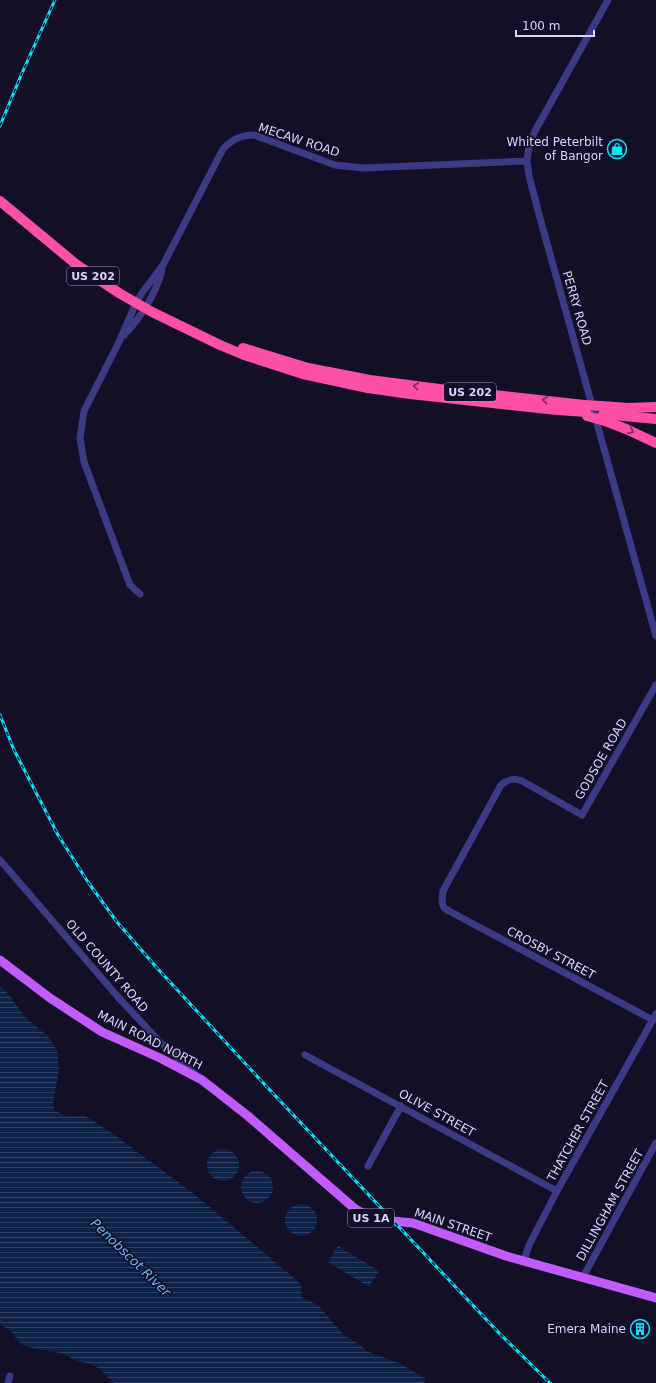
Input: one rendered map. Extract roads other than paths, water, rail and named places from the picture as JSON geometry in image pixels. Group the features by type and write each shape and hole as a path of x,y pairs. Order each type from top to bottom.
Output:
{"highway":[{"name":"US 202","path":"0,201 77,265 141,306 224,347 261,361 335,382 404,393 557,410 586,411"},
{"name":"US 202","path":"197,333 291,363 346,376 603,414 618,408"},
{"path":"618,408 656,407"},
{"path":"618,408 656,413"},
{"path":"586,411 656,419"},
{"path":"603,414 626,429 656,443"}],"main road":[{"name":"MAIN ROAD NORTH","path":"0,960 50,998 102,1032 160,1058 202,1080 248,1116"},
{"name":"MAIN STREET","path":"248,1116 354,1208 372,1219 413,1223 524,1261 656,1298"}],"street":[{"name":"PERRY ROAD","path":"608,0 538,125 529,146 527,161 528,171 540,218 656,636"},
{"name":"MECAW ROAD","path":"141,306 142,293 163,265 223,149 230,141 245,135 254,135 265,138 335,164 349,167 364,168 527,161"},
{"name":"MECAW ROAD","path":"141,306 158,284 163,265"},
{"path":"140,594 130,585 127,578 84,462 80,438 84,411 120,340 141,306"},
{"path":"120,340 138,321 141,306"},
{"name":"GODSOE ROAD","path":"442,902 443,891 501,785 511,779 522,781 582,816 656,685"},
{"name":"OLD COUNTY ROAD","path":"0,860 118,997 158,1040 202,1080"},
{"name":"CROSBY STREET","path":"442,902 444,908 449,911 654,1017"},
{"name":"THATCHER STREET","path":"524,1261 529,1245 654,1017"},
{"name":"OLIVE STREET","path":"305,1055 558,1191"},
{"path":"368,1166 401,1106"},
{"name":"DILLINGHAM STREET","path":"583,1277 656,1143"}],"water":[{"name":"Penobscot River","path":"0,987 5,990 25,1017 49,1037 57,1051 59,1069 53,1104 55,1111 67,1116 85,1116 109,1131 193,1193 301,1284 302,1298 318,1305 342,1333 369,1352 399,1363 426,1379 424,1383 116,1383 112,1382 100,1369 90,1364 77,1361 61,1353 22,1345 13,1333 0,1324"},
{"path":"223,1149 234,1154 239,1165 234,1176 223,1181 212,1176 207,1165 212,1154"},
{"path":"257,1171 268,1176 273,1187 268,1198 257,1203 246,1198 241,1187 246,1176"},
{"path":"301,1204 312,1209 317,1220 312,1231 301,1236 290,1231 285,1220 290,1209"},
{"path":"338,1246 379,1271 369,1287 328,1262"}],"railway":[{"path":"0,126 55,0"},
{"path":"0,715 14,750 58,835 88,882 117,922 157,968 267,1087 499,1333 550,1383"}],"place":[{"name":"Whited Peterbilt of Bangor","path":"617,149"},
{"name":"Emera Maine","path":"640,1329"}]}
